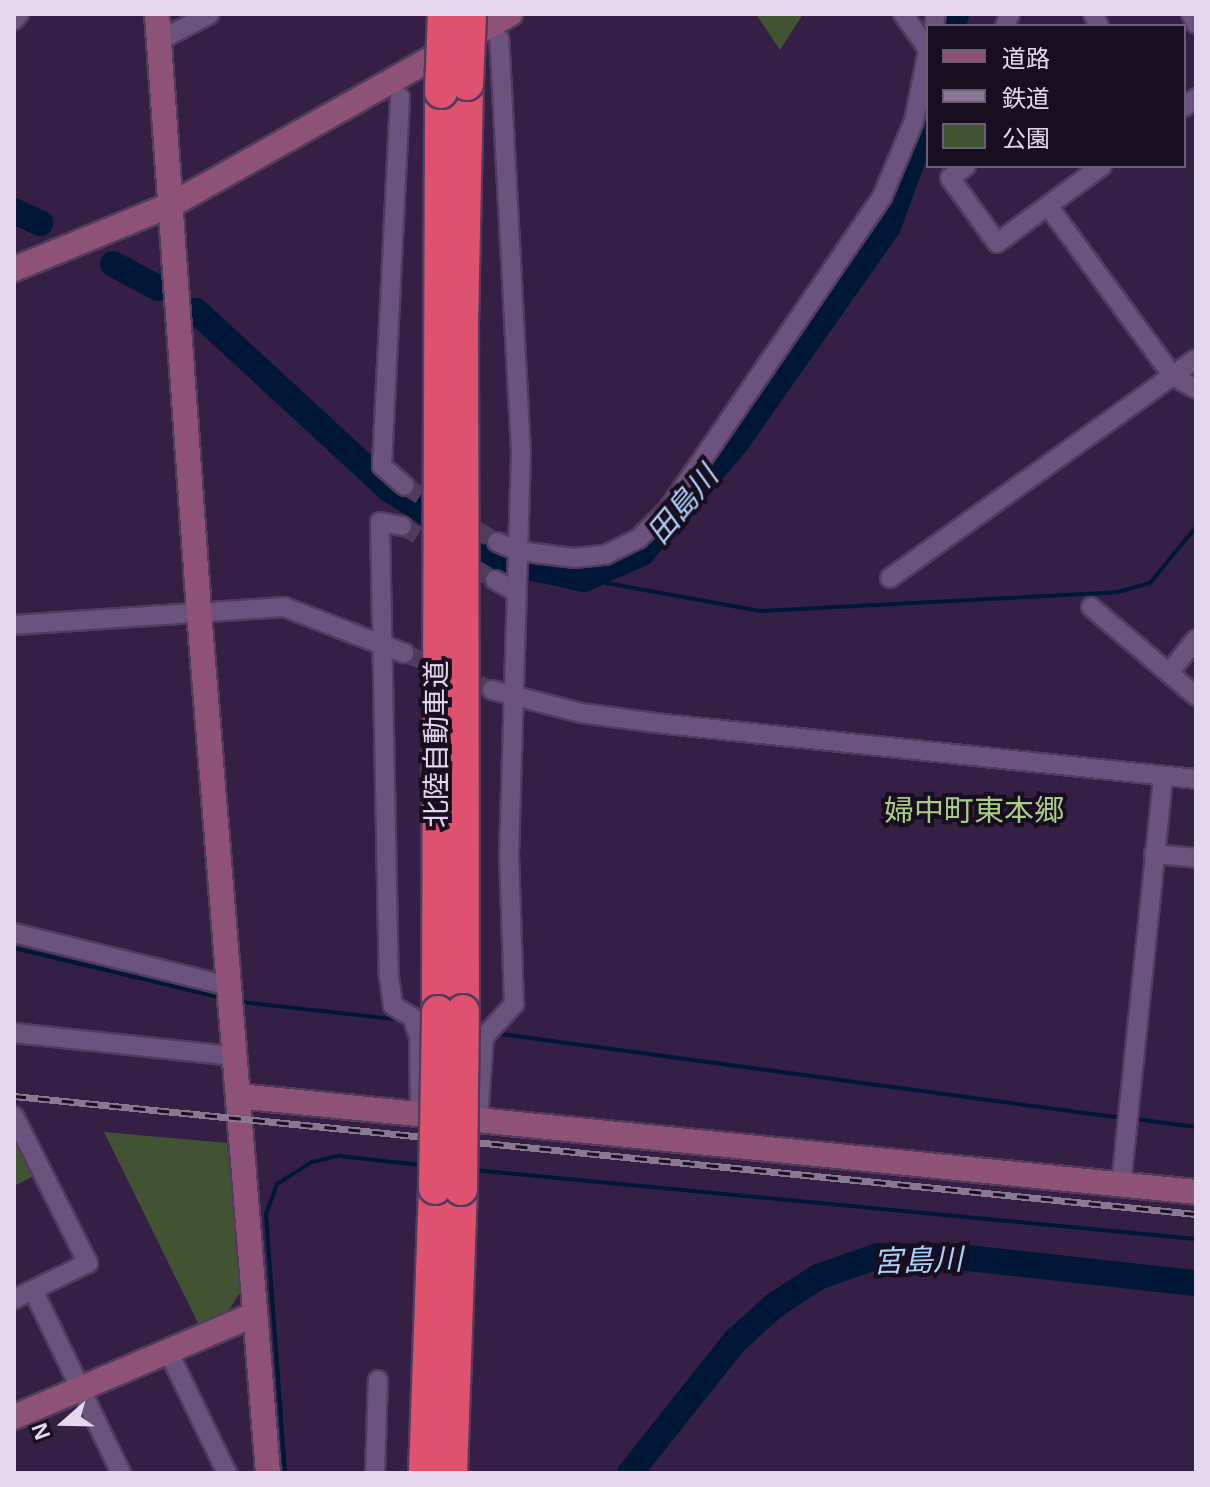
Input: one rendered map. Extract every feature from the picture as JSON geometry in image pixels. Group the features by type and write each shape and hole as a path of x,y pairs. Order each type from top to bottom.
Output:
{"highway":[{"name":"北陸自動車道","path":"444,14 454,88 448,1189 451,1473"},
{"name":"北陸自動車道","path":"454,88 470,14"},
{"name":"北陸自動車道","path":"425,1473 448,1189"}],"street":[{"path":"14,20 19,14"},
{"path":"157,14 173,204 199,612 268,1473"},
{"path":"160,40 210,14"},
{"path":"14,269 173,204 510,14"},
{"path":"903,14 926,46"},
{"path":"1191,14 1196,24"},
{"path":"478,1120 484,1037 514,1004 509,856 521,453 499,39"},
{"path":"497,542 518,551 574,558 605,555 638,539 667,511 882,197 914,121 926,59"},
{"path":"400,97 382,466 405,486"},
{"path":"963,168 950,178 997,243 1094,168"},
{"path":"1048,206 1173,376 1196,389"},
{"path":"890,578 1196,359"},
{"path":"402,526 380,522 389,977 393,1006 412,1017 419,1036 420,1114"},
{"path":"495,580 517,592"},
{"path":"14,625 284,607 380,641 404,653"},
{"path":"1091,607 1196,696"},
{"path":"1169,673 1196,639"},
{"path":"492,690 515,697 665,724 1196,779"},
{"path":"1121,1185 1163,777"},
{"path":"1154,854 1196,858"},
{"path":"14,933 228,986"},
{"path":"14,1033 234,1056"},
{"path":"238,1096 1196,1192"},
{"path":"14,1116 88,1263 14,1299"},
{"path":"33,1290 78,1390 121,1473"},
{"path":"14,1417 255,1314"},
{"path":"168,1351 227,1473"},
{"path":"375,1473 378,1380"}],"green space":[{"path":"756,14 803,14 780,50"},
{"path":"14,1126 40,1173 14,1186"},
{"path":"104,1132 227,1143 241,1291 229,1310 198,1323"}],"waterway":[{"name":"田島川","path":"954,24 956,14"},
{"name":"田島川","path":"196,311 390,490 506,562 584,579 642,553 736,443 888,227 926,122"},
{"name":"田島川","path":"14,211 40,223"},
{"name":"田島川","path":"113,264 158,288"},
{"path":"584,579 760,611 1118,592 1150,583 1196,527"},
{"path":"14,948 223,998"},
{"path":"240,1002 402,1020"},
{"path":"493,1033 1122,1118"},
{"path":"1135,1119 1196,1127"},
{"path":"285,1473 266,1214 277,1184 312,1162 339,1156 421,1165"},
{"path":"474,1170 1196,1239"},
{"name":"宮島川","path":"630,1473 735,1341 775,1305 818,1277 878,1256 959,1257 1196,1283"}],"tunnel":[{"path":"405,486 497,542"},
{"path":"402,526 495,580"},
{"path":"404,653 492,690"}],"railway":[{"path":"14,1096 1196,1214"}],"district":[{"name":"婦中町東本郷","path":"974,811"}]}
